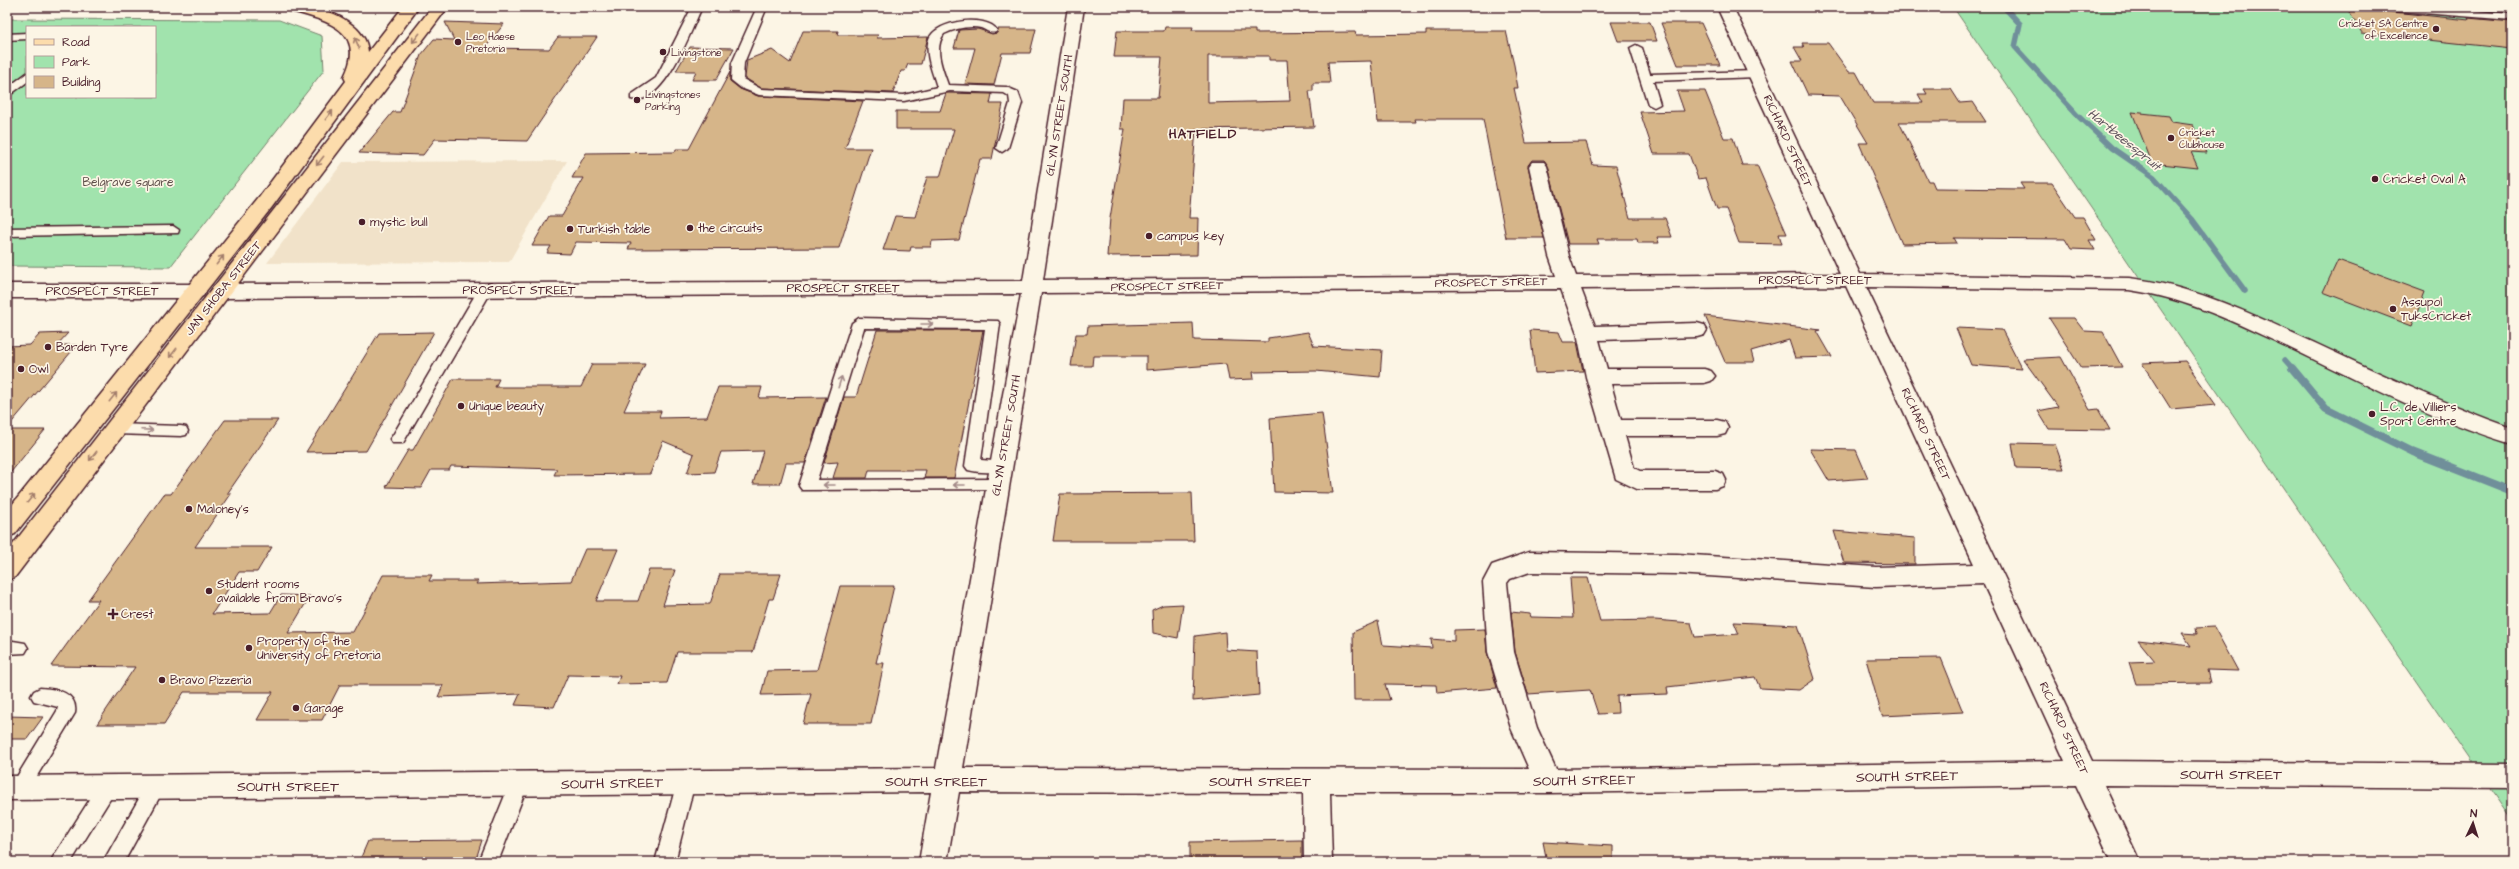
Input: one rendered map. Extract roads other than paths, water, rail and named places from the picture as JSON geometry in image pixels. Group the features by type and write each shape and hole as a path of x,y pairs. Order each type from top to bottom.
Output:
{"main road":[{"path":"293,7 326,17 354,36 360,54 346,93"},
{"name":"JAN SHOBA STREET","path":"7,528 196,291 411,7"},
{"name":"JAN SHOBA STREET","path":"7,570 440,7"}],"street":[{"name":"GLYN STREET SOUTH","path":"933,862 1032,287 1076,7"},
{"name":"RICHARD STREET","path":"1725,7 2126,862"},
{"path":"1538,166 1567,282 1587,333 1597,377 1624,473 1630,478 1637,480 1715,480"},
{"name":"PROSPECT STREET","path":"221,291 1032,287 1853,280 2113,284 2150,286 2184,294 2234,314 2420,400 2512,436"},
{"name":"PROSPECT STREET","path":"7,291 196,291"},
{"path":"1587,333 1697,330"},
{"path":"1597,377 1704,376"},
{"path":"1612,428 1717,428"},
{"path":"1548,781 1524,728 1501,652 1495,582 1501,572 1528,562 1677,564 1876,577 1991,573"},
{"name":"SOUTH STREET","path":"13,788 946,780 1548,781 2085,773 2512,776"},
{"path":"1316,781 1318,862"}],"lane":[{"path":"635,97 649,90 661,80 697,7"},
{"path":"762,7 738,63 737,80 745,86 759,92 904,98 942,90 1006,90 1014,94 1016,102 1002,148"},
{"path":"2385,7 2512,17"},
{"path":"942,90 932,51 936,34 940,30 953,26 980,25 992,30"},
{"path":"7,37 26,36"},
{"path":"1636,48 1654,104"},
{"path":"1646,78 1757,74"},
{"path":"7,94 26,77"},
{"path":"7,232 173,230"},
{"path":"398,439 485,290"},
{"path":"859,323 993,324 973,466 999,475 807,486 859,323"},
{"path":"114,429 181,431"},
{"path":"13,788 66,713 67,706 64,701 55,697 40,696"},
{"path":"664,862 686,782"},
{"path":"488,862 519,784"},
{"path":"113,862 156,787"},
{"path":"60,862 108,788"}],"waterway":[{"name":"Hartbeesspruit","path":"2004,7 2020,24 2015,47 2077,115 2112,148 2154,177 2192,219 2245,291"},
{"path":"2285,360 2293,369"},
{"path":"2292,368 2326,409 2413,452 2512,491"}],"place":[{"name":"Cricket SA Centre of Excellence","path":"2436,29"},
{"name":"Leo Haese Pretoria","path":"458,42"},
{"name":"Livingstone","path":"663,52"},
{"name":"Livingstones Parking","path":"637,100"},
{"name":"Cricket Clubhouse","path":"2171,138"},
{"name":"Cricket Oval A","path":"2375,179"},
{"name":"mystic bull","path":"362,222"},
{"name":"the circuits","path":"690,228"},
{"name":"Turkish table","path":"570,229"},
{"name":"campus key","path":"1149,236"},
{"name":"Assupol TuksCricket","path":"2393,309"},
{"name":"Barden Tyre","path":"48,347"},
{"name":"Owl","path":"21,369"},
{"name":"Unique beauty","path":"461,406"},
{"name":"L.C. de Villiers Sport Centre","path":"2372,414"},
{"name":"Maloney's","path":"189,509"},
{"name":"Student rooms available from Bravo's","path":"209,591"},
{"name":"Crest","path":"113,614"},
{"name":"Property of the University of Pretoria","path":"249,648"},
{"name":"Bravo Pizzeria","path":"162,680"},
{"name":"Garage","path":"296,708"}],"district":[{"name":"HATFIELD","path":"1203,133"}],"park label":[{"name":"Belgrave square","path":"128,182"}]}
